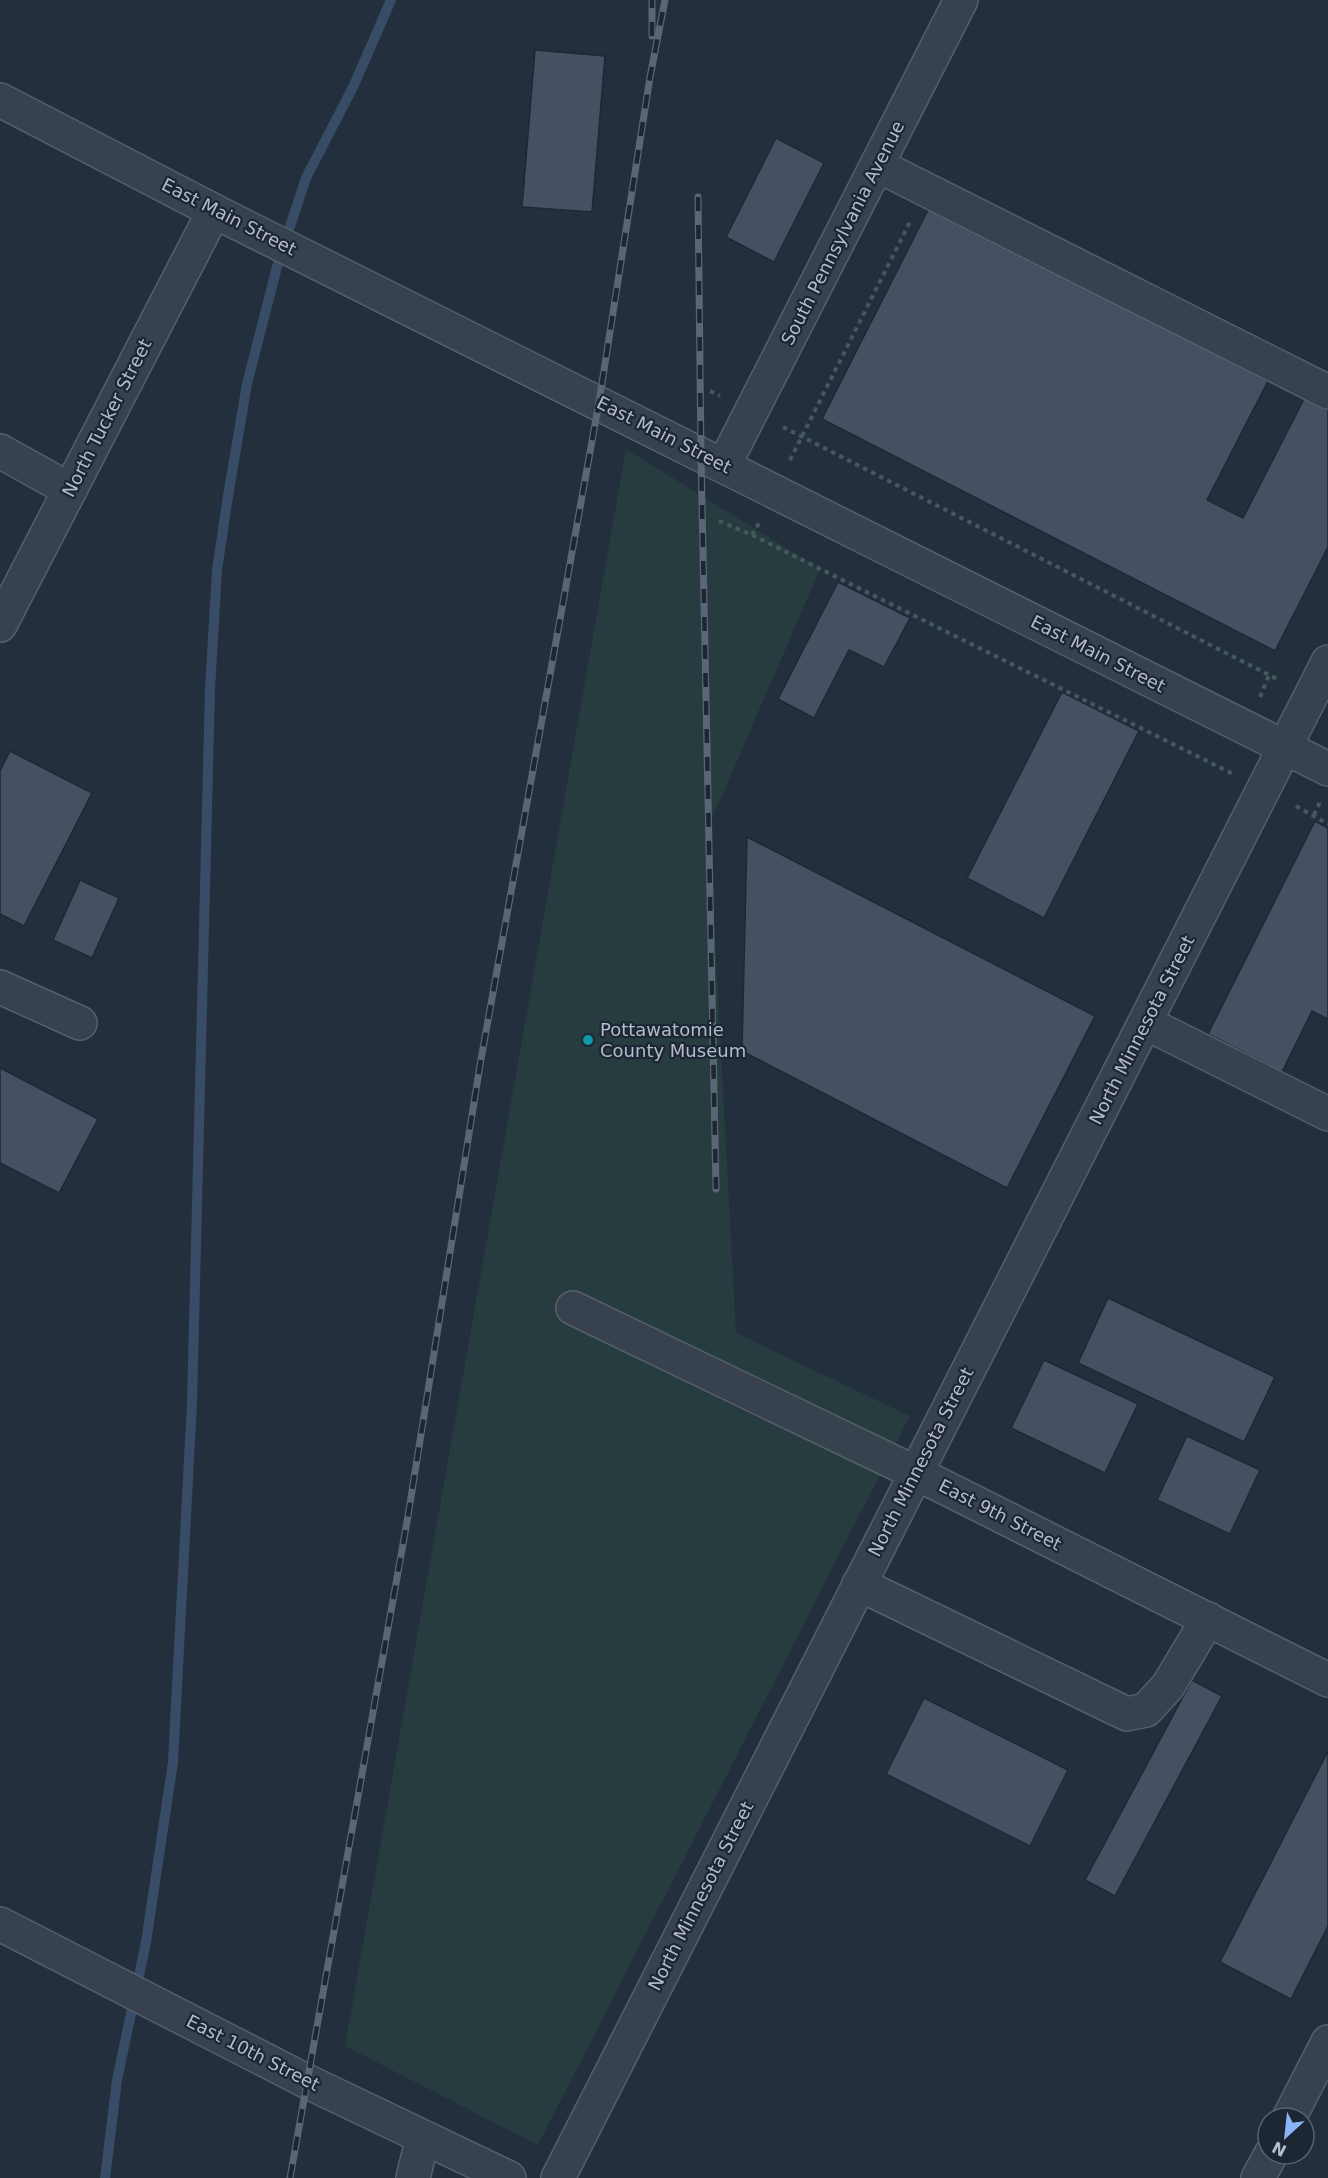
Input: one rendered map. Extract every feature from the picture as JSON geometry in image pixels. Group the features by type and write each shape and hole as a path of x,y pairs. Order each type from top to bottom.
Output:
{"street":[{"name":"South Pennsylvania Avenue","path":"724,465 962,0"},
{"name":"East Main Street","path":"0,100 222,214 1328,769"},
{"path":"877,165 1328,392"},
{"name":"North Tucker Street","path":"0,625 70,490 222,214"},
{"path":"0,451 70,490"},
{"name":"North Minnesota Street","path":"558,2178 1328,662"},
{"path":"0,987 80,1023"},
{"path":"1146,1023 1328,1114"},
{"name":"East 9th Street","path":"573,1308 916,1473 1328,1680"},
{"path":"859,1584 1127,1714 1146,1710 1168,1686 1208,1619"},
{"name":"East 10th Street","path":"0,1924 207,2028 306,2081 509,2178"},
{"path":"1295,2106 1328,2042"},
{"path":"413,2178 423,2136"}],"path":[{"path":"752,535 776,492 801,437 912,218"},
{"path":"710,391 1269,675 1312,694"},
{"path":"720,521 1264,790 1328,824"}],"green space":[{"path":"626,449 820,569 709,826 736,1333 910,1416 538,2145 345,2046"}],"building":[{"path":"535,50 605,56 592,212 522,207"},
{"path":"776,138 824,163 774,262 726,237"},
{"path":"929,208 1268,381 1207,500 1243,518 1305,397 1328,409 1328,547 1275,651 822,419"},
{"path":"838,582 910,618 884,667 849,650 814,718 778,699"},
{"path":"1062,692 1139,731 1044,918 967,878"},
{"path":"10,751 92,793 24,926 0,914 0,771"},
{"path":"1315,821 1328,828 1328,1019 1312,1011 1282,1072 1208,1034"},
{"path":"747,837 1095,1016 1007,1188 742,1051"},
{"path":"80,880 119,898 92,958 53,940"},
{"path":"0,1068 98,1119 59,1193 0,1163"},
{"path":"1108,1298 1275,1377 1244,1442 1078,1363"},
{"path":"1044,1360 1138,1404 1105,1473 1011,1428"},
{"path":"1187,1436 1260,1470 1230,1534 1157,1500"},
{"path":"1192,1680 1222,1696 1115,1896 1085,1880"},
{"path":"924,1698 1068,1770 1030,1846 886,1774"},
{"path":"1328,1751 1328,1926 1291,1999 1220,1962"}],"waterway":[{"path":"105,2178 117,2080 146,1942 173,1762 192,1403 210,689 217,570 247,384 278,263 306,178 354,85 391,0"}],"railway":[{"path":"652,0 652,36"},
{"path":"290,2178 408,1516 480,1065 599,402 650,77 665,0"},
{"path":"698,197 716,1189"}],"place":[{"name":"Pottawatomie County Museum","path":"588,1040"}]}
